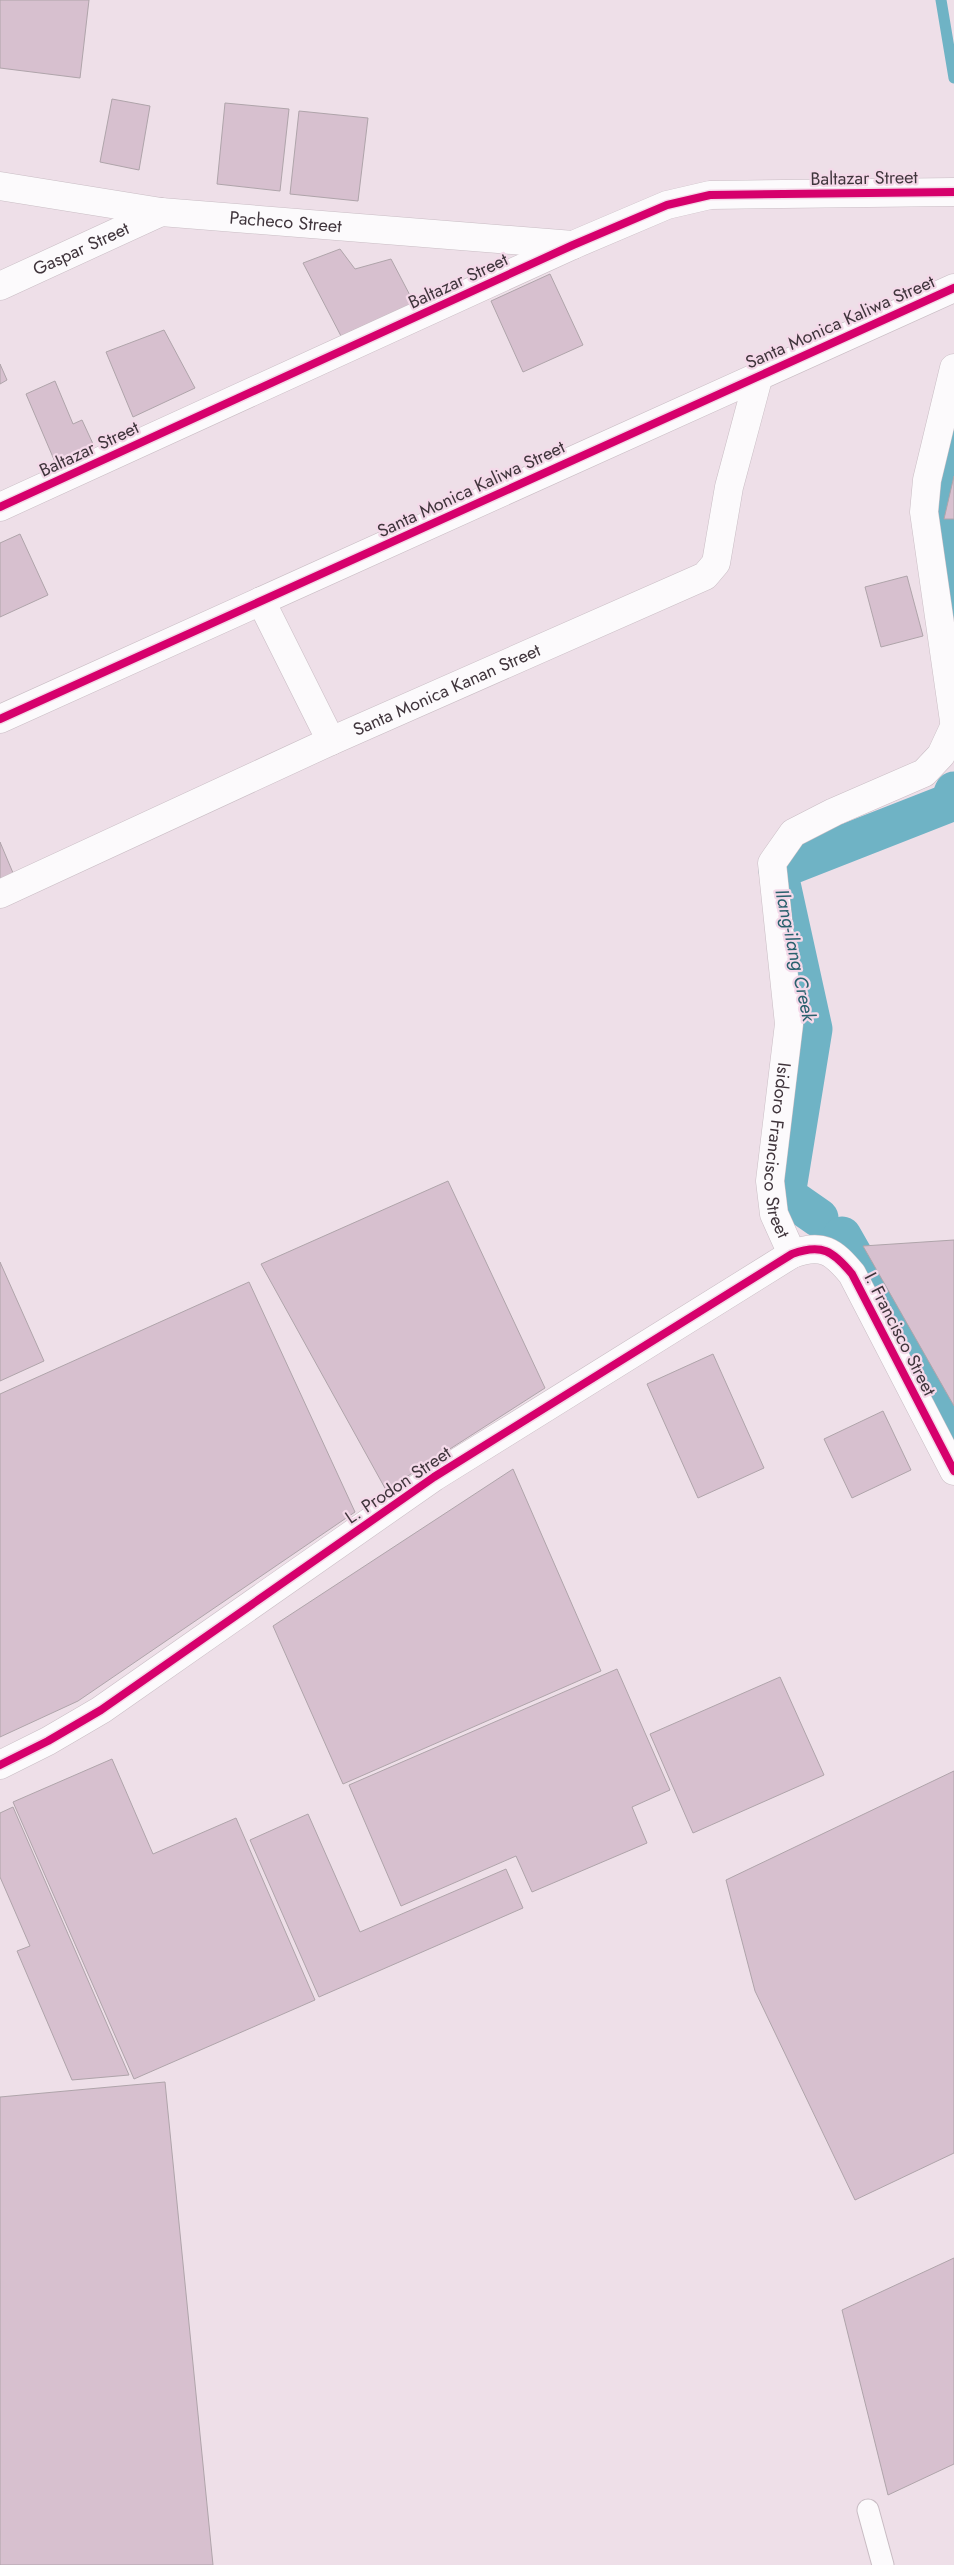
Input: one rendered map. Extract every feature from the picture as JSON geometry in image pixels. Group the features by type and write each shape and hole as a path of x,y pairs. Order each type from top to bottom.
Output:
{"street":[{"name":"Pacheco Street","path":"0,186 162,212 572,245"},
{"name":"Baltazar Street","path":"0,507 572,245 667,205 710,195 954,192"},
{"name":"Gaspar Street","path":"0,286 162,212"},
{"name":"Santa Monica Kaliwa Street","path":"0,719 759,374 954,288"},
{"path":"954,368 927,480 924,512 954,721"},
{"name":"Santa Monica Kanan Street","path":"0,894 331,741 705,576 716,562 729,486 759,374"},
{"path":"261,601 331,741"},
{"name":"Isidoro Francisco Street","path":"792,1254 774,1214 770,1181 789,1024 772,862 793,833 834,812 924,773 941,754 954,727"},
{"name":"L. Prodon Street","path":"0,1765 48,1741 101,1710 434,1477 792,1254 807,1248 822,1249"},
{"name":"I. Francisco Street","path":"822,1249 836,1255 852,1274 954,1471"}],"lane":[{"path":"868,2510 883,2565"}],"building":[{"path":"0,0 89,0 80,78 0,68"},
{"path":"112,99 150,106 139,170 100,162"},
{"path":"225,103 289,109 280,191 217,184"},
{"path":"299,111 368,118 358,201 290,194"},
{"path":"340,249 355,269 391,259 414,303 341,336 303,263"},
{"path":"550,274 583,345 523,372 491,301"},
{"path":"164,330 195,388 133,417 106,352"},
{"path":"0,364 7,380 0,384"},
{"path":"55,381 73,424 82,420 94,446 55,462 26,394"},
{"path":"954,476 954,519 944,519"},
{"path":"20,534 48,595 0,617 0,543"},
{"path":"907,576 923,636 881,647 865,587"},
{"path":"0,842 16,880 0,887"},
{"path":"448,1181 545,1388 386,1490 261,1264"},
{"path":"954,1240 954,1406 863,1246"},
{"path":"0,1262 44,1361 0,1381"},
{"path":"249,1282 355,1512 78,1701 0,1737 0,1394"},
{"path":"713,1354 764,1468 698,1498 647,1384"},
{"path":"883,1411 911,1470 852,1498 824,1439"},
{"path":"513,1469 601,1671 343,1784 273,1626"},
{"path":"617,1669 670,1790 632,1807 647,1843 532,1892 516,1856 401,1906 349,1785"},
{"path":"780,1677 824,1775 693,1833 650,1734"},
{"path":"112,1759 153,1854 236,1818 315,2000 134,2079 13,1802"},
{"path":"954,1771 954,2153 855,2200 755,1991 726,1880"},
{"path":"13,1807 129,2075 72,2080 17,1951 30,1946 0,1877 0,1813"},
{"path":"308,1814 360,1932 506,1869 523,1908 319,1997 250,1840"},
{"path":"165,2082 213,2565 0,2565 0,2097"},
{"path":"954,2258 954,2464 888,2495 842,2310"}],"waterway":[{"name":"Ilang-ilang Creek","path":"941,0 954,78"},
{"name":"Ilang-ilang Creek","path":"954,435 937,515 954,602"},
{"name":"Ilang-ilang Creek","path":"819,1218 786,1195 813,1029 778,870 949,803 954,791"},
{"name":"Ilang-ilang Creek","path":"842,1236 954,1432"}],"cycle path":[{"path":"0,507 573,245 667,205 710,195 954,192"},
{"path":"0,719 954,288"},
{"path":"0,1765 48,1741 101,1710 434,1477 792,1254 811,1249 826,1251 839,1260 852,1274 954,1471"}]}
